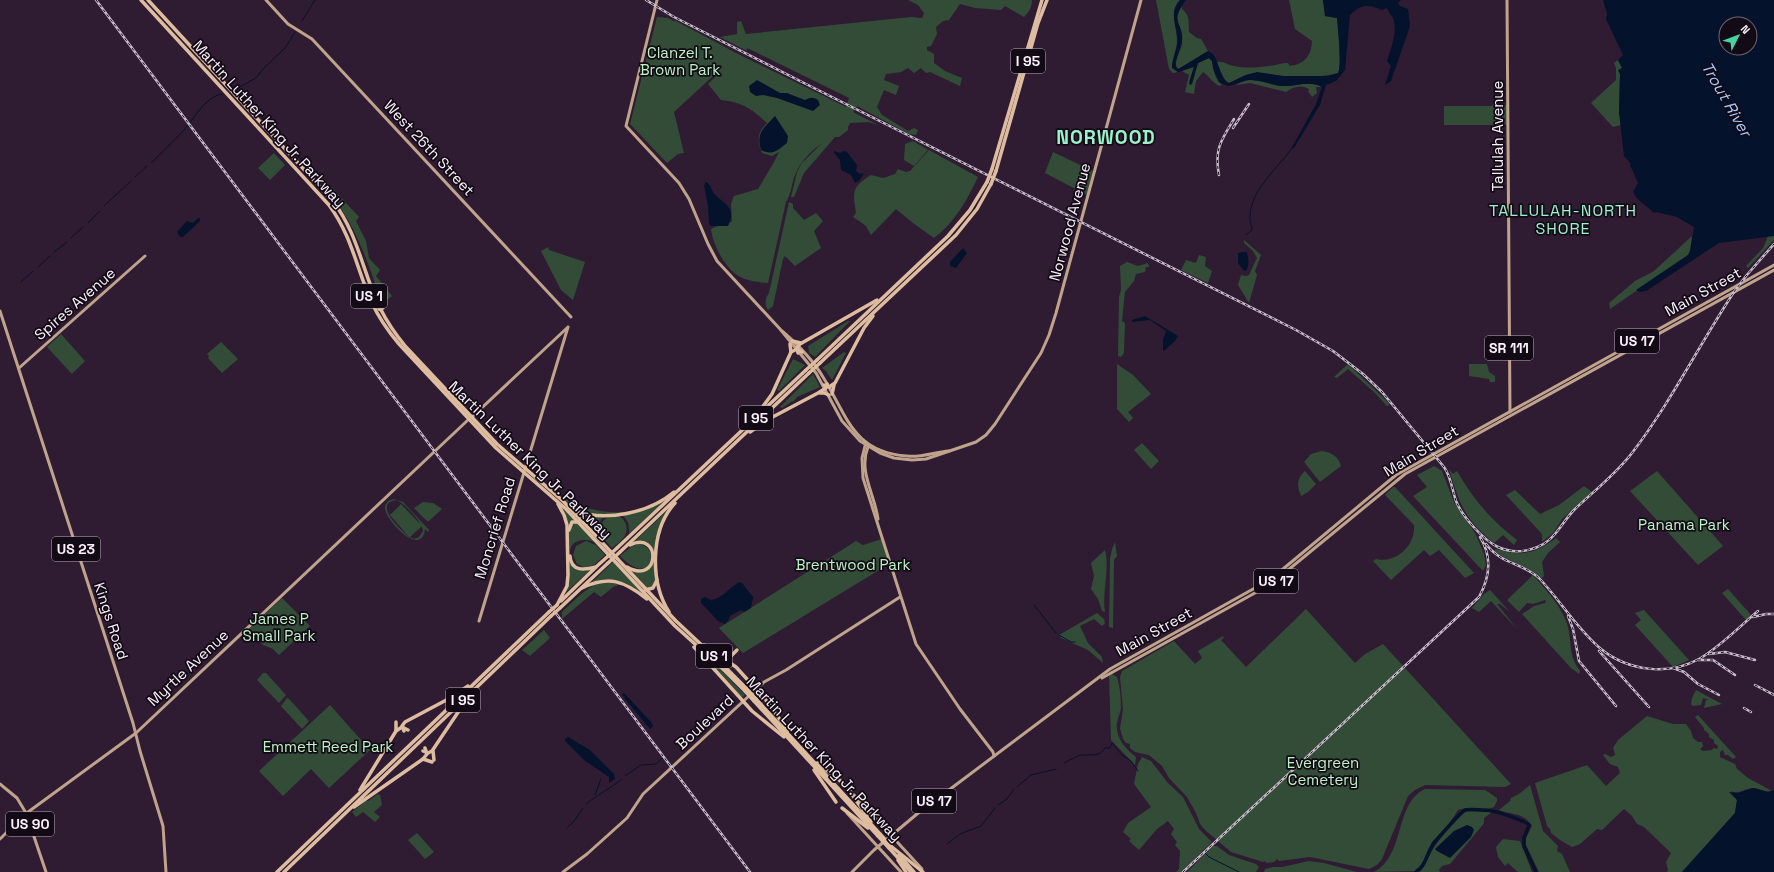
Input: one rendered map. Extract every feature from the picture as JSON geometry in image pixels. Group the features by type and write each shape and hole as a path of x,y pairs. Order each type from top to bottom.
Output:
{"highway":[{"name":"Martin Luther King Jr. Parkway","path":"141,0 330,205 350,239 370,298 377,312 399,344 470,418 524,470 580,520 676,621 682,630"},
{"name":"Martin Luther King Jr. Parkway","path":"148,0 333,201 354,236 377,302 394,331 470,418"},
{"name":"I 95","path":"819,362 958,226 974,205 994,170 1008,135 1009,121 1036,17 1042,0"},
{"name":"I 95","path":"322,832 342,816 499,659 549,612 558,607 582,588 685,484 884,303 960,230 977,209 991,184 1004,133 1009,121 1040,17 1047,0"},
{"path":"750,424 770,397 791,352 791,342 802,342 867,307 896,285"},
{"path":"370,298 377,308 381,310 385,305 377,302"},
{"path":"818,393 831,395 835,383 864,328 884,303"},
{"path":"377,312 394,331"},
{"path":"791,352 798,350 802,342"},
{"name":"I 95","path":"421,736 503,663 551,616 596,567 625,547 736,443 808,372"},
{"path":"736,443 763,422 818,393 826,386 835,383"},
{"name":"Martin Luther King Jr. Parkway","path":"524,470 573,510 608,553 656,606 724,666 879,834"},
{"path":"573,510 593,516 637,512 655,505 685,484"},
{"path":"547,491 562,510 567,525 568,579 558,607"},
{"path":"638,586 647,590 656,586 657,552 662,526 670,508 684,492"},
{"path":"567,525 570,521 576,518"},
{"path":"580,520 574,521 570,525 570,560 574,566 581,570 596,567"},
{"path":"618,559 636,571 645,570 651,564 653,560 653,553 645,544 637,542 625,547"},
{"path":"657,574 663,599 676,621"},
{"path":"582,588 604,580 615,581 637,592 656,606"},
{"path":"682,630 736,667 756,689 796,745"},
{"path":"682,630 743,701 761,719 796,745"},
{"path":"724,658 729,658 737,650"},
{"path":"350,802 369,776 396,731 398,722 407,720 452,697 482,676"},
{"path":"342,816 424,759 433,761 433,750 460,708 476,687"},
{"path":"396,731 402,727 407,720"},
{"path":"402,727 406,731"},
{"name":"I 95","path":"284,872 350,802 411,746"},
{"path":"424,759 425,751 433,750"},
{"name":"Martin Luther King Jr. Parkway","path":"807,757 879,834 911,872"},
{"name":"US 1","path":"807,757 836,802"},
{"path":"811,760 843,784"},
{"path":"849,790 879,834"},
{"path":"842,808 879,834"},
{"name":"I 95","path":"277,872 313,841"},
{"name":"Martin Luther King Jr. Parkway","path":"890,847 914,872"},
{"path":"890,847 906,872"},
{"path":"890,847 923,872"}],"main road":[{"name":"West 26th Street","path":"266,0 288,24 312,39 571,317"},
{"path":"657,0 626,126 682,187 717,261 798,350 826,386 849,425 867,445 894,458 907,460 926,459 951,451"},
{"name":"Norwood Avenue","path":"951,451 974,443 986,435 995,424 1037,358 1050,332 1133,36 1141,0"},
{"name":"Tallulah Avenue","path":"1507,0 1510,416"},
{"name":"Spires Avenue","path":"18,368 145,256"},
{"name":"Main Street","path":"994,756 1110,669 1275,577 1396,475 1774,266"},
{"name":"Main Street","path":"1096,680 1278,580 1401,477 1774,270"},
{"path":"1672,326 1694,310"},
{"name":"Kings Road","path":"0,311 136,733 163,826 166,872"},
{"name":"Myrtle Avenue","path":"0,839 26,813 136,733 568,326"},
{"name":"Moncrief Road","path":"479,621 568,326"},
{"path":"1547,396 1548,393 1568,380"},
{"path":"867,445 900,456 920,456 951,451"},
{"path":"867,445 862,458 862,471 900,597 916,644 931,668 994,756"},
{"path":"926,459 936,454"},
{"path":"1226,609 1248,593"},
{"name":"Boulevard","path":"563,872 587,854 628,816 644,794 764,682 792,666 900,597"},
{"name":"US 17","path":"890,836 994,756"},
{"name":"US 90","path":"0,784 17,798 26,813 46,872"},
{"path":"843,784 923,872"},
{"name":"US 1","path":"836,802 878,847"},
{"path":"852,872 890,836"},
{"path":"878,847 901,872"}],"green space":[{"name":"Clanzel T. Brown Park","path":"908,0 1032,0 1030,9 1024,17 1005,6 1001,10 975,8 960,4 949,20 943,21 936,27 937,34 931,46 927,47 927,50 934,54 934,63 945,71 962,78 960,86 930,72 926,73 921,68 914,73 908,68 901,72 886,74 884,80 899,86 896,95 884,90 877,107 882,115 908,131 914,128 918,130 916,135 909,134 857,106 853,112 878,125 868,122 850,123 848,130 839,137 835,137 804,173 794,197 791,197 797,172 802,163 822,143 803,161 797,170 786,202 768,283 752,281 737,275 732,271 720,255 714,242 711,229 732,221 731,204 734,196 758,189 779,152 772,156 762,153 759,145 759,137 761,130 767,123 741,104 721,100 708,84 715,77 713,76 674,112 684,153 678,154 667,163 630,124 657,17 668,18 675,22 674,20 738,54 846,107 849,98 747,48 747,51 720,37 737,34 737,22 741,21 746,34 911,17 922,18 924,13 918,5"},
{"path":"1156,0 1180,0 1176,5 1174,15 1177,43 1172,67 1178,72 1173,73 1169,69"},
{"path":"1289,0 1323,0 1325,16 1337,18 1340,55 1338,73 1289,77 1255,73 1246,75 1229,83 1226,82 1216,62 1244,67 1260,67 1286,63 1290,66 1300,63 1309,55 1312,41 1295,29"},
{"path":"1182,5 1182,9 1188,17 1189,32 1201,39 1208,51 1178,69 1176,66 1176,59 1182,41 1182,36 1177,18 1179,9"},
{"path":"1209,58 1212,61 1216,77 1222,85 1219,86 1216,84 1203,72 1196,81 1194,94 1185,92 1189,75 1182,71 1194,66 1189,83 1198,63"},
{"path":"1618,60 1622,68 1619,70 1619,112 1621,125 1613,127 1591,103 1616,80 1616,68 1614,63"},
{"path":"1247,80 1261,81 1281,86 1312,84 1322,87 1316,87 1317,93 1312,97 1308,91 1309,89 1300,86 1286,92 1250,83 1237,85"},
{"path":"1493,104 1507,105 1507,125 1444,125 1444,106 1492,106"},
{"path":"913,141 928,150 914,166 904,160 905,144"},
{"path":"929,150 978,177 960,210 948,225 934,238 896,209 871,235 866,226 853,217 856,213 854,195 857,187 864,179 871,175 883,178 895,174 898,169 906,172 910,171"},
{"path":"1053,152 1093,171 1087,195 1045,173"},
{"path":"274,153 285,165 270,180 258,168"},
{"path":"322,177 359,217 356,221 366,241 369,258 380,270 376,276 392,296 384,302 381,301 364,252 342,210 320,182"},
{"path":"789,202 793,204 793,208 804,220 816,213 823,221 814,231 821,248 795,266 785,256 783,259 773,306 768,310 766,306 766,299 769,293"},
{"path":"1692,236 1688,255 1610,309 1609,303 1635,281 1654,271"},
{"path":"1768,236 1774,236 1774,240 1748,268 1746,266 1763,248"},
{"path":"1244,240 1261,255 1255,271 1257,275 1249,303 1238,285 1241,275 1249,275 1257,258 1253,251 1244,243"},
{"path":"548,247 549,250 585,262 573,300 561,290 541,251"},
{"path":"1199,255 1206,257 1205,266 1212,271 1208,283 1181,270 1186,260 1196,263"},
{"path":"1127,262 1138,266 1148,263 1149,267 1146,267 1145,272 1136,274 1134,281 1125,292 1122,321 1125,323 1124,353 1121,357 1118,356 1119,297 1121,290 1120,266"},
{"path":"850,321 815,357 809,353 808,346"},
{"path":"61,334 85,361 72,374 47,347"},
{"path":"221,342 238,359 222,373 208,358 209,356 207,354"},
{"path":"844,352 846,353 832,380 822,368"},
{"path":"793,359 805,365 779,391 777,390"},
{"path":"1117,364 1133,375 1151,394 1128,412 1133,418 1129,422 1117,409"},
{"path":"1348,364 1390,404 1387,406 1374,392 1348,369 1337,378 1334,377"},
{"path":"1469,364 1487,364 1489,372 1495,376 1495,382 1490,382 1489,379 1469,376"},
{"path":"813,374 820,387 797,397 794,401 782,408 780,407"},
{"path":"1142,443 1159,461 1151,469 1134,450"},
{"path":"1321,451 1334,455 1341,466 1320,482 1304,462 1311,454"},
{"path":"1434,466 1442,471 1454,502 1475,533 1484,554 1486,565 1483,571 1413,496 1427,487 1417,475"},
{"path":"1449,469 1453,474 1457,471 1483,508 1517,540 1514,545 1503,535 1494,543 1476,527 1464,510 1456,492"},
{"path":"1305,471 1316,484 1308,492 1301,496 1298,483 1300,477"},
{"name":"Panama Park","path":"1657,471 1723,546 1698,565 1630,491"},
{"path":"1584,486 1592,492 1563,518 1553,533 1542,542 1542,534 1506,495 1515,490 1540,514 1559,505"},
{"path":"1393,487 1395,487 1474,573 1465,578 1439,550 1430,556 1424,550 1391,580 1373,561 1376,559 1390,559 1403,552 1412,540 1414,533 1414,525 1385,495"},
{"path":"562,497 587,508 613,512 635,510 664,501 629,534 628,522 621,515 612,514 601,519 599,530 602,539"},
{"path":"394,499 403,502 429,530 428,532 425,529 422,537 417,540 410,538 403,534 396,527 386,512 385,506 388,501","holes":["396,500 408,509 417,518 421,525 401,504 390,515 409,537 395,524 388,512 387,507 389,502","422,526 423,531 419,537 414,539 410,537"]},
{"path":"423,502 433,503 442,509 429,521 427,521 414,508"},
{"path":"562,506 596,543 583,540 578,541 572,546 570,555 574,564 585,571 591,569 563,595 568,586 567,520"},
{"path":"668,510 659,536 655,585 648,589 631,570 641,571 654,561 653,551 652,548 646,543 635,541"},
{"path":"609,516 617,516 621,518 625,522 627,529 624,537 612,548 601,532 601,525 603,521"},
{"path":"1556,538 1560,542 1548,553 1542,562 1544,576 1542,578 1494,551 1496,549 1520,553 1534,551"},
{"name":"Brentwood Park","path":"882,539 889,564 743,653 719,628 856,541 863,545"},
{"path":"586,541 596,545 605,555 594,565 585,568 577,564 573,555 576,546"},
{"path":"1115,542 1117,556 1114,560 1113,628 1109,627 1110,559"},
{"path":"640,544 647,548 651,554 652,559 650,565 645,568 630,565 620,556 632,546"},
{"path":"1105,550 1107,565 1104,597 1105,612 1102,611 1098,599 1091,589 1094,576 1091,563"},
{"path":"613,562 642,593 613,580 606,579 591,583"},
{"path":"1533,575 1551,596 1563,614 1568,628 1573,659 1580,671 1579,674 1571,668 1522,614 1534,606 1545,603 1546,601 1533,604 1527,603 1519,612 1507,600"},
{"path":"601,582 621,584 613,587 601,597 594,592 562,619 562,612 575,599 585,591"},
{"path":"1728,589 1751,615 1746,620 1722,593"},
{"path":"1490,590 1510,612 1500,604 1497,604 1517,629 1491,601 1479,612 1472,608 1484,594"},
{"name":"James P Small Park","path":"282,598 310,626 279,655 273,649 263,645 249,629"},
{"name":"Evergreen Cemetery","path":"1306,609 1355,663 1365,654 1383,644 1511,784 1505,787 1425,785 1415,790 1408,796 1382,859 1377,865 1369,869 1310,857 1279,861 1277,859 1274,862 1267,863 1231,852 1205,830 1200,824 1187,797 1169,778 1162,766 1149,755 1135,752 1130,748 1130,744 1126,743 1123,739 1120,728 1123,710 1120,677 1122,671 1174,641 1195,664 1202,658 1198,651 1223,636 1224,638 1221,640 1246,667"},
{"path":"1644,610 1689,660 1673,667 1635,625 1641,620 1635,613"},
{"path":"1097,613 1104,619 1105,623 1102,626 1094,619 1080,626 1088,643 1102,657 1103,663 1088,650 1061,638 1059,635"},
{"path":"544,630 550,638 530,656 522,650"},
{"path":"704,655 745,695 743,697 741,696"},
{"path":"263,673 266,673 286,695 279,703 257,680"},
{"path":"1112,674 1117,677 1121,696 1121,708 1117,723 1119,738 1128,750 1136,757 1135,765 1111,740 1109,675"},
{"path":"1696,690 1722,704 1704,708 1706,700 1709,700 1703,698 1701,705 1693,706 1691,704 1692,698"},
{"path":"287,698 309,721 302,729 281,706"},
{"name":"Emmett Reed Park","path":"330,705 370,750 329,788 311,769 283,796 259,771"},
{"path":"1698,715 1736,757 1733,759 1728,755 1725,755 1723,750 1720,752 1720,757 1735,764 1737,769 1748,778 1772,791 1750,788 1740,792 1731,791 1737,800 1735,813 1682,872 1667,872 1666,862 1671,853 1644,827 1637,824 1632,816 1624,809 1602,830 1597,829 1580,844 1572,847 1551,833 1547,826 1535,783 1587,765 1606,786 1620,773 1618,767 1610,764 1603,755 1605,754 1611,757 1615,755 1613,748 1618,740 1647,716 1673,724 1686,724 1691,731 1693,738 1698,742 1702,742 1703,746 1700,749 1703,751 1714,748 1717,749 1718,746 1714,743 1714,740 1709,737 1709,734 1704,730 1695,717"},
{"path":"1142,757 1151,761 1168,783 1183,797 1199,829 1212,842 1181,872 1176,872 1179,869 1180,851 1175,845 1177,842 1171,834 1174,829 1168,821 1157,829 1139,850 1129,841 1131,839 1123,832 1128,823 1151,807 1134,784 1138,764"},
{"path":"1530,785 1543,831 1558,846 1557,851 1562,854 1570,872 1539,872 1526,845 1526,838 1532,826 1529,821 1521,816 1499,810 1510,801 1511,798 1519,794"},
{"path":"1425,789 1485,790 1497,798 1497,801 1494,807 1490,808 1458,810 1445,830 1432,842 1421,866 1416,871 1374,872 1384,864 1391,854 1408,805 1415,796"},
{"path":"378,794 380,795 382,805 374,812 380,817 375,822 363,812 356,817 352,812"},
{"path":"1467,811 1492,812 1484,818 1484,823 1450,864 1442,866 1439,870 1440,872 1419,872 1443,835 1463,813"},
{"path":"417,833 434,852 425,859 408,840"},
{"path":"1503,839 1520,841 1532,872 1518,872 1508,863 1505,866 1498,857 1496,847"},
{"path":"1213,846 1217,846 1229,855 1256,864 1259,867 1256,872 1187,872"},
{"path":"1309,861 1324,863 1357,872 1264,872 1265,869 1273,867 1282,867"}],"water":[{"path":"1180,0 1186,0 1177,18 1181,30 1182,42 1176,61 1176,67 1178,69 1182,67 1208,51 1215,57 1222,76 1229,83 1246,75 1257,72 1283,76 1328,76 1338,73 1340,55 1337,18 1325,16 1323,0 1401,0 1398,3 1400,6 1408,9 1410,26 1391,81 1385,85 1391,66 1387,61 1392,46 1395,29 1393,18 1387,8 1382,10 1368,6 1361,7 1350,15 1345,70 1336,81 1326,85 1320,105 1294,148 1292,147 1316,104 1322,87 1312,84 1282,86 1253,80 1228,86 1219,82 1213,68 1212,61 1209,58 1198,63 1192,84 1190,85 1189,83 1194,67 1178,72 1172,68 1177,43 1174,10"},
{"name":"Trout River","path":"1603,0 1774,0 1774,236 1719,243 1646,291 1640,292 1636,290 1688,255 1694,227 1677,217 1656,212 1654,213 1635,196 1633,192 1638,183 1630,165 1631,164 1624,156 1619,112 1620,74 1618,70 1622,68 1618,60 1623,55 1606,19 1607,14"},
{"path":"757,80 780,93 787,93 805,100 815,98 818,100 820,105 813,111 777,98 763,95 756,96 750,92 749,86"},
{"path":"775,116 788,136 787,143 775,151 765,152 761,150 759,139 760,135"},
{"path":"834,151 840,153 844,151 847,152 857,165 856,171 860,174 864,173 859,181 855,183 851,175 841,170 840,160"},
{"path":"706,182 730,210 731,219 728,226 711,226 709,224 708,206 704,185"},
{"path":"200,218 200,221 183,237 180,237 177,232 187,221 193,223"},
{"path":"963,248 967,253 956,268 950,266 950,262"},
{"path":"1247,252 1248,264 1246,271 1244,271 1238,263 1238,253"},
{"path":"1145,316 1178,336 1175,341 1164,351 1163,339 1166,331 1150,320 1132,322 1132,320"},
{"path":"739,582 742,583 753,597 751,608 744,612 741,610 730,616 725,624 718,621 701,603 701,599 705,597 711,600 715,599"},
{"path":"624,693 652,723 653,726 650,729 625,699 622,694"},
{"path":"568,737 590,750 614,774 615,779 609,783 609,777 584,760 565,741"},
{"path":"1753,788 1768,792 1774,790 1774,872 1682,872 1735,813 1737,800 1729,792 1738,793"},
{"path":"1467,825 1472,827 1474,830 1471,837 1450,858 1435,849 1454,831"}],"waterway":[{"path":"302,21 315,0"},
{"path":"236,89 256,78 263,69 285,48 295,32"},
{"path":"235,89 313,172"},
{"path":"151,163 182,132 205,104 216,96 222,94"},
{"path":"1246,235 1252,230 1250,217 1255,196 1293,147"},
{"path":"135,177 147,166"},
{"path":"104,206 131,181"},
{"path":"88,223 100,211"},
{"path":"71,238 83,227"},
{"path":"54,252 67,242"},
{"path":"38,267 50,256"},
{"path":"21,282 33,271"},
{"path":"1034,605 1056,633"},
{"path":"1059,635 1071,642 1075,642"},
{"path":"1064,763 1080,755 1094,755 1101,753 1105,748 1110,748 1112,743 1123,756 1131,761 1138,771"},
{"path":"625,776 641,765 656,764 662,758"},
{"path":"1017,787 1031,775 1056,769"},
{"path":"595,795 601,779"},
{"path":"586,804 622,779"},
{"path":"998,805 1007,799 1014,789"},
{"path":"567,828 583,808"},
{"path":"947,844 960,834 981,826 995,808"},
{"path":"1416,872 1424,863 1437,839 1465,810 1487,810 1527,823 1529,825 1524,838 1524,846 1536,872"},
{"path":"1203,851 1209,857 1239,872"}],"railway":[{"path":"96,0 750,872"},
{"path":"646,0 674,17 1296,330 1333,351 1363,374 1382,392 1444,467 1450,479 1456,501 1463,514 1486,539 1492,544 1505,550 1529,550 1536,548 1550,540 1574,510 1626,461 1646,434 1672,394 1734,292 1774,244"},
{"path":"1233,128 1249,104"},
{"path":"1219,175 1217,159 1218,152 1222,139 1234,119"},
{"path":"1183,872 1479,597 1483,589 1488,567 1488,559 1484,544 1480,537"},
{"path":"1486,544 1498,556 1525,569 1539,578 1576,624 1601,649 1623,662 1648,669 1674,668 1699,659 1722,643 1758,611"},
{"path":"1753,617 1774,614"},
{"path":"1568,616 1573,629 1579,661 1616,706"},
{"path":"1599,651 1649,707"},
{"path":"1709,654 1725,652 1755,660"},
{"path":"1698,660 1713,660 1735,675"},
{"path":"1673,668 1684,672 1698,684 1719,695"},
{"path":"1755,685 1774,695"},
{"path":"1744,708 1751,712"}],"district":[{"name":"NORWOOD","path":"1106,137"},
{"name":"TALLULAH-NORTH SHORE","path":"1563,219"}]}
